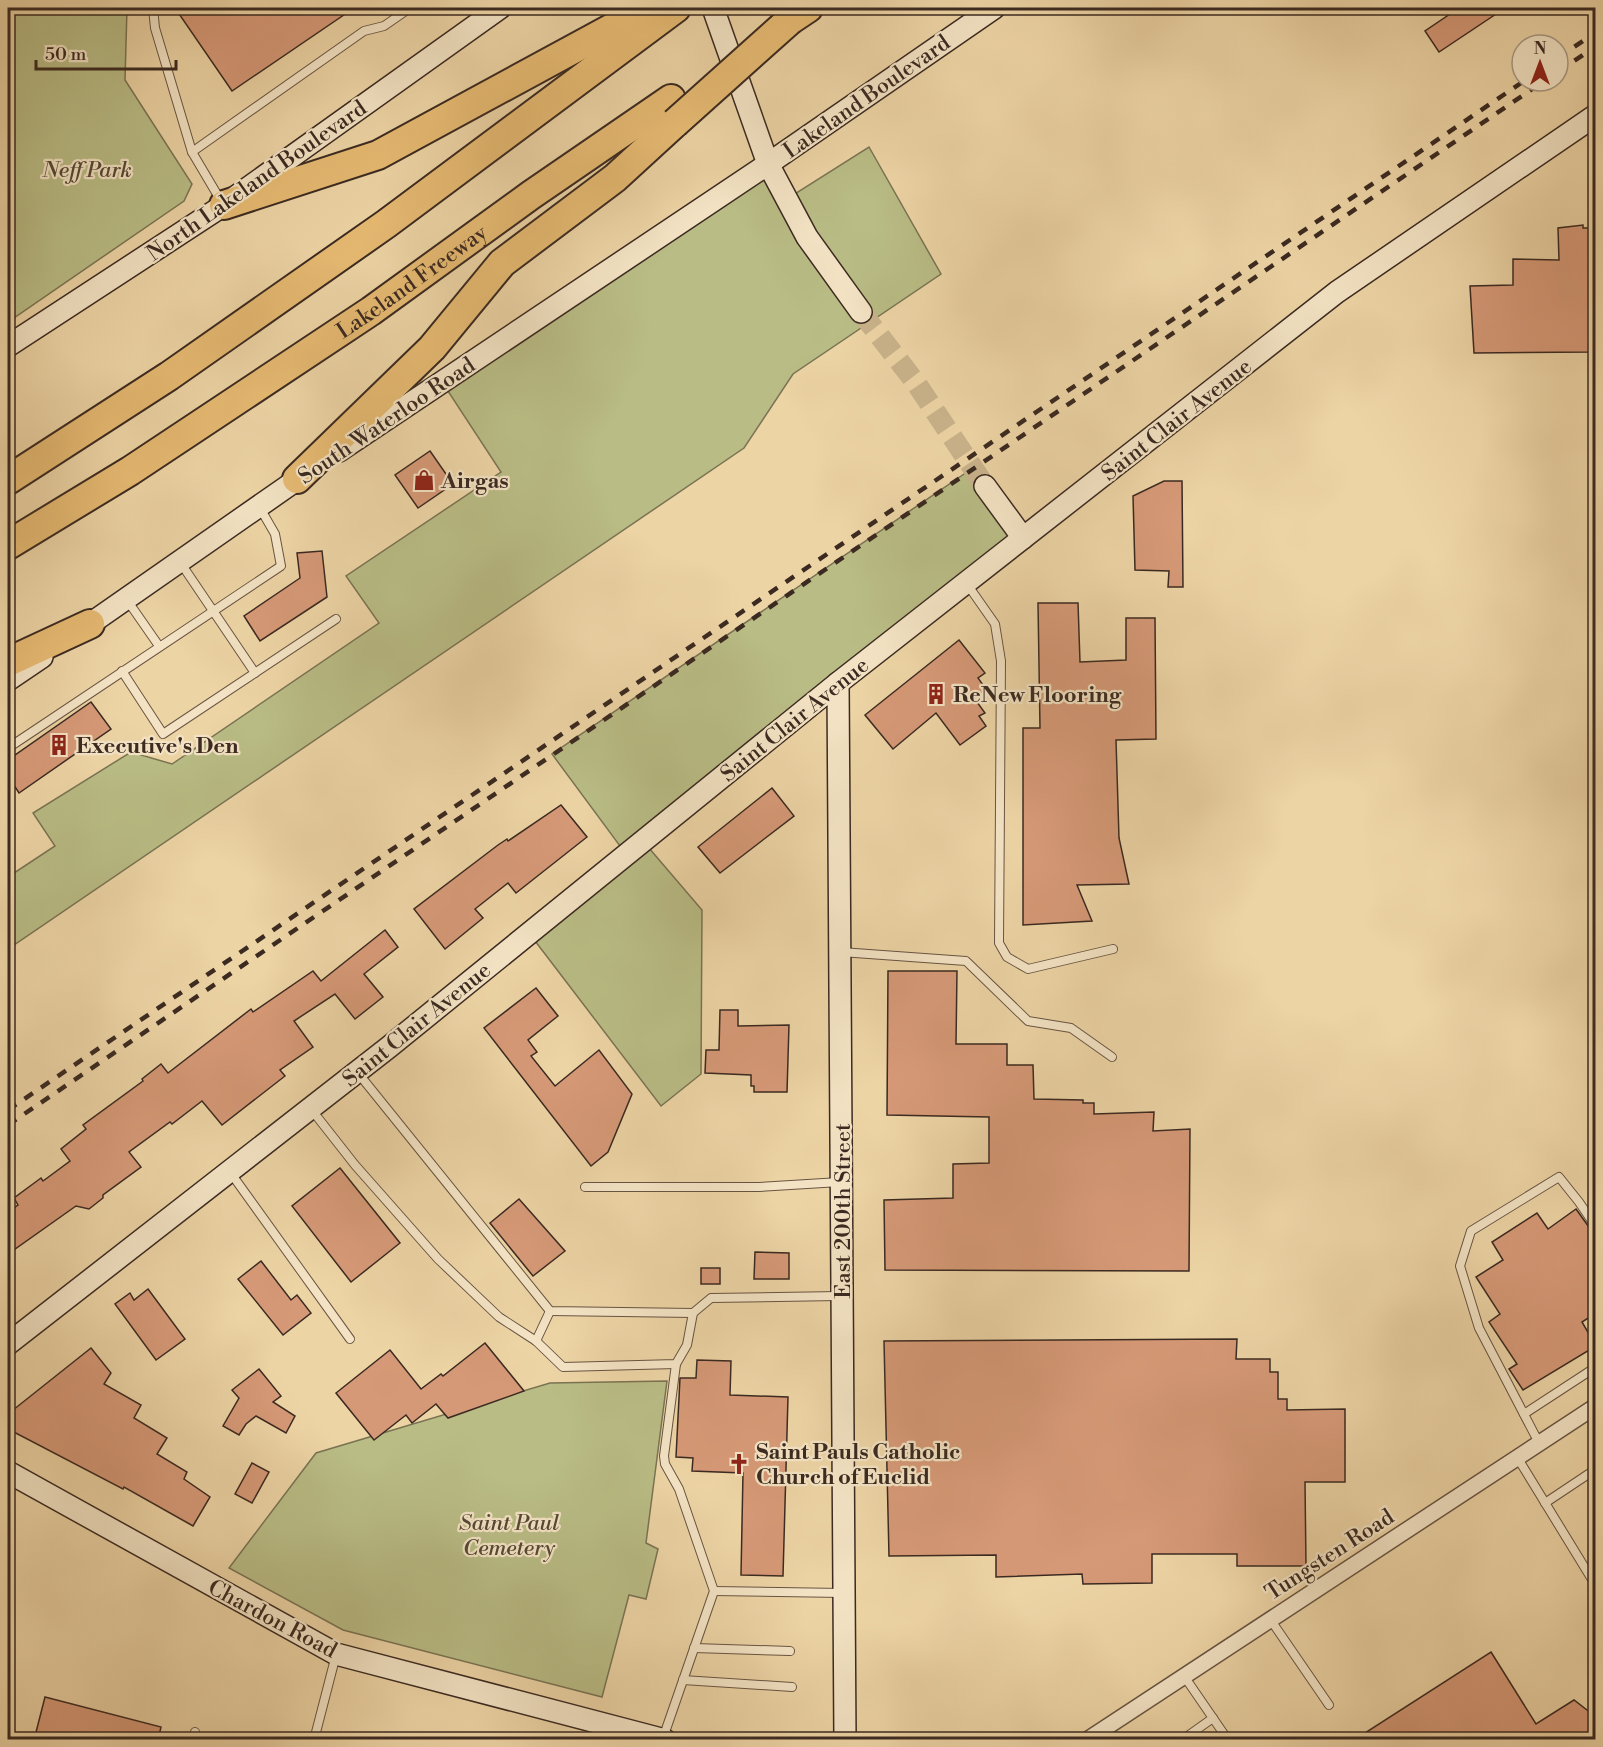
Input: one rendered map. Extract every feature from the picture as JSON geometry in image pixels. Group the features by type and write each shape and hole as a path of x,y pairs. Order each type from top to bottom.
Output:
{"highway":[{"path":"224,205 378,155 644,17 676,8"},
{"name":"Lakeland Freeway","path":"8,545 130,471 370,311 531,195 673,111 799,14"},
{"path":"8,480 169,375 386,224 644,17"},
{"path":"297,479 432,348 502,263 615,178 673,111"},
{"path":"8,662 90,624"}],"street":[{"name":"North Lakeland Boulevard","path":"8,346 224,205 500,8"},
{"path":"714,8 768,164 807,237 861,312"},
{"name":"Lakeland Boulevard","path":"768,164 994,8"},
{"name":"Saint Clair Avenue","path":"8,1344 357,1072 838,683 1337,292 1596,115"},
{"name":"South Waterloo Road","path":"8,680 297,479 768,164"},
{"path":"985,486 1023,538"},
{"name":"East 200th Street","path":"838,683 845,1740"},
{"name":"Tungsten Road","path":"1087,1740 1596,1406"},
{"name":"Chardon Road","path":"8,1472 336,1654 664,1739"}],"lane":[{"path":"153,8 155,28 192,152 224,205"},
{"path":"192,152 364,31 384,26 410,8"},
{"path":"8,748 281,566 275,534 259,506"},
{"path":"180,561 255,673"},
{"path":"966,583 995,624 1001,661 999,943 1007,957 1028,969 1113,949"},
{"path":"126,598 159,646"},
{"path":"122,671 163,734 336,619"},
{"path":"840,952 966,961 1028,1021 1071,1028 1112,1057"},
{"path":"357,1072 550,1311"},
{"path":"310,1108 355,1165 438,1259 499,1317 536,1341 563,1367 676,1364"},
{"path":"229,1171 350,1339"},
{"path":"1539,1443 1479,1328 1461,1266 1471,1231 1559,1177 1580,1202 1596,1227"},
{"path":"585,1187 759,1187 842,1181"},
{"path":"550,1311 693,1312 711,1298 842,1296"},
{"path":"536,1341 550,1311"},
{"path":"664,1739 714,1592 679,1489 665,1464 664,1456 676,1364 687,1345 693,1312"},
{"path":"1524,1414 1596,1367"},
{"path":"1517,1457 1596,1586"},
{"path":"1545,1503 1596,1469"},
{"path":"714,1592 844,1593"},
{"path":"1270,1619 1329,1705"},
{"path":"694,1648 790,1651"},
{"path":"314,1740 336,1654"},
{"path":"1184,1676 1228,1740"},
{"path":"683,1680 792,1687"},
{"path":"1182,1740 1213,1718"}],"green space":[{"name":"Neff Park","path":"8,8 127,8 125,80 192,184 184,201 8,322"},
{"path":"869,147 941,274 793,374 744,448 8,949 8,877 55,846 33,813 131,752 172,764 379,623 346,576 501,472 442,382 768,164 787,199"},
{"path":"973,468 1023,538 643,841 702,910 701,1074 661,1106 529,933 626,854 552,754"},
{"name":"Saint Paul Cemetery","path":"667,1381 646,1543 658,1549 646,1599 629,1595 602,1697 343,1630 229,1568 316,1453 550,1383"}],"building":[{"path":"175,8 354,8 232,91"},
{"path":"1459,8 1505,8 1439,52 1425,31"},
{"path":"1583,225 1583,228 1592,228 1592,352 1474,353 1470,286 1513,285 1513,259 1559,260 1558,228"},
{"name":"Airgas","path":"430,451 453,484 418,508 395,475"},
{"path":"1164,481 1182,481 1183,587 1168,587 1169,571 1135,570 1133,496"},
{"path":"322,551 327,597 260,641 244,616 300,578 297,553"},
{"path":"1038,603 1078,603 1080,662 1126,660 1126,618 1155,618 1156,739 1116,740 1119,838 1129,884 1077,885 1092,921 1023,925 1023,728 1040,728"},
{"name":"ReNew Flooring","path":"959,640 985,673 978,678 986,689 974,698 985,713 979,716 986,726 960,745 936,713 893,749 865,715"},
{"name":"Executive's Den","path":"91,702 111,729 19,793 8,776 8,760"},
{"path":"772,788 794,816 720,873 698,847"},
{"path":"561,805 587,837 516,893 508,883 475,909 483,918 445,949 414,909 498,845 507,839 508,841"},
{"path":"385,930 398,947 364,974 383,997 355,1019 335,994 294,1021 313,1047 280,1070 285,1076 222,1125 202,1101 129,1152 141,1167 103,1195 103,1198 89,1209 76,1206 8,1254 8,1212 18,1205 14,1198 41,1178 43,1181 70,1161 61,1149 86,1129 83,1125 143,1081 142,1079 161,1064 168,1073 251,1009 253,1012 313,971 321,981"},
{"path":"888,971 957,971 956,1044 1007,1044 1007,1065 1033,1065 1034,1099 1083,1100 1083,1103 1094,1103 1094,1114 1154,1112 1153,1131 1190,1129 1189,1271 885,1270 884,1200 953,1198 953,1164 989,1163 989,1117 887,1115"},
{"path":"536,988 558,1016 528,1040 537,1052 531,1056 555,1086 599,1050 632,1094 608,1152 591,1166 484,1028"},
{"path":"720,1010 738,1010 738,1026 789,1025 787,1092 754,1092 754,1086 751,1086 751,1075 705,1073 706,1050 719,1050"},
{"path":"340,1168 400,1243 351,1282 292,1206"},
{"path":"519,1199 565,1251 533,1276 490,1223"},
{"path":"1576,1209 1591,1230 1596,1233 1596,1313 1582,1322 1596,1346 1523,1390 1509,1369 1517,1364 1489,1322 1500,1314 1476,1277 1503,1260 1492,1242 1537,1213 1548,1229"},
{"path":"755,1252 789,1253 789,1279 754,1279"},
{"path":"261,1261 291,1300 297,1295 311,1313 283,1335 238,1279"},
{"path":"701,1268 720,1268 720,1284 701,1284"},
{"path":"148,1289 185,1339 156,1360 115,1304 130,1293 134,1300"},
{"path":"1237,1339 1236,1359 1270,1359 1270,1372 1278,1372 1278,1399 1287,1399 1287,1410 1345,1409 1345,1482 1305,1482 1306,1566 1237,1566 1237,1554 1152,1554 1152,1583 1083,1584 1082,1574 996,1577 996,1555 889,1556 884,1341"},
{"path":"485,1343 524,1391 448,1418 436,1404 412,1423 406,1415 374,1440 336,1393 390,1350 421,1389 441,1374 443,1376"},
{"path":"91,1348 111,1373 104,1384 141,1405 134,1418 167,1438 157,1454 187,1472 184,1479 210,1497 193,1526 124,1487 123,1489 8,1429 8,1414"},
{"name":"Saint Pauls Catholic Church of Euclid","path":"697,1360 731,1361 730,1395 788,1397 783,1576 741,1575 743,1473 692,1471 693,1458 676,1457 680,1378 696,1378"},
{"path":"259,1369 281,1396 273,1402 295,1416 286,1433 256,1416 246,1424 239,1435 223,1426 239,1398 232,1390"},
{"path":"252,1463 269,1472 252,1503 235,1494"},
{"path":"1491,1652 1536,1724 1574,1700 1596,1717 1596,1740 1354,1740"},
{"path":"45,1697 161,1727 158,1740 34,1740"}],"tunnel":[{"path":"861,312 916,383 985,486"}],"railway":[{"path":"1570,50 1596,32"},
{"path":"1570,64 1596,46"},
{"path":"8,1110 1510,91"},
{"path":"8,1125 1526,93"}],"place":[{"name":"Airgas","path":"424,480"},
{"name":"ReNew Flooring","path":"936,694"},
{"name":"Executive's Den","path":"59,745"},
{"name":"Saint Pauls Catholic Church of Euclid","path":"739,1464"}]}
